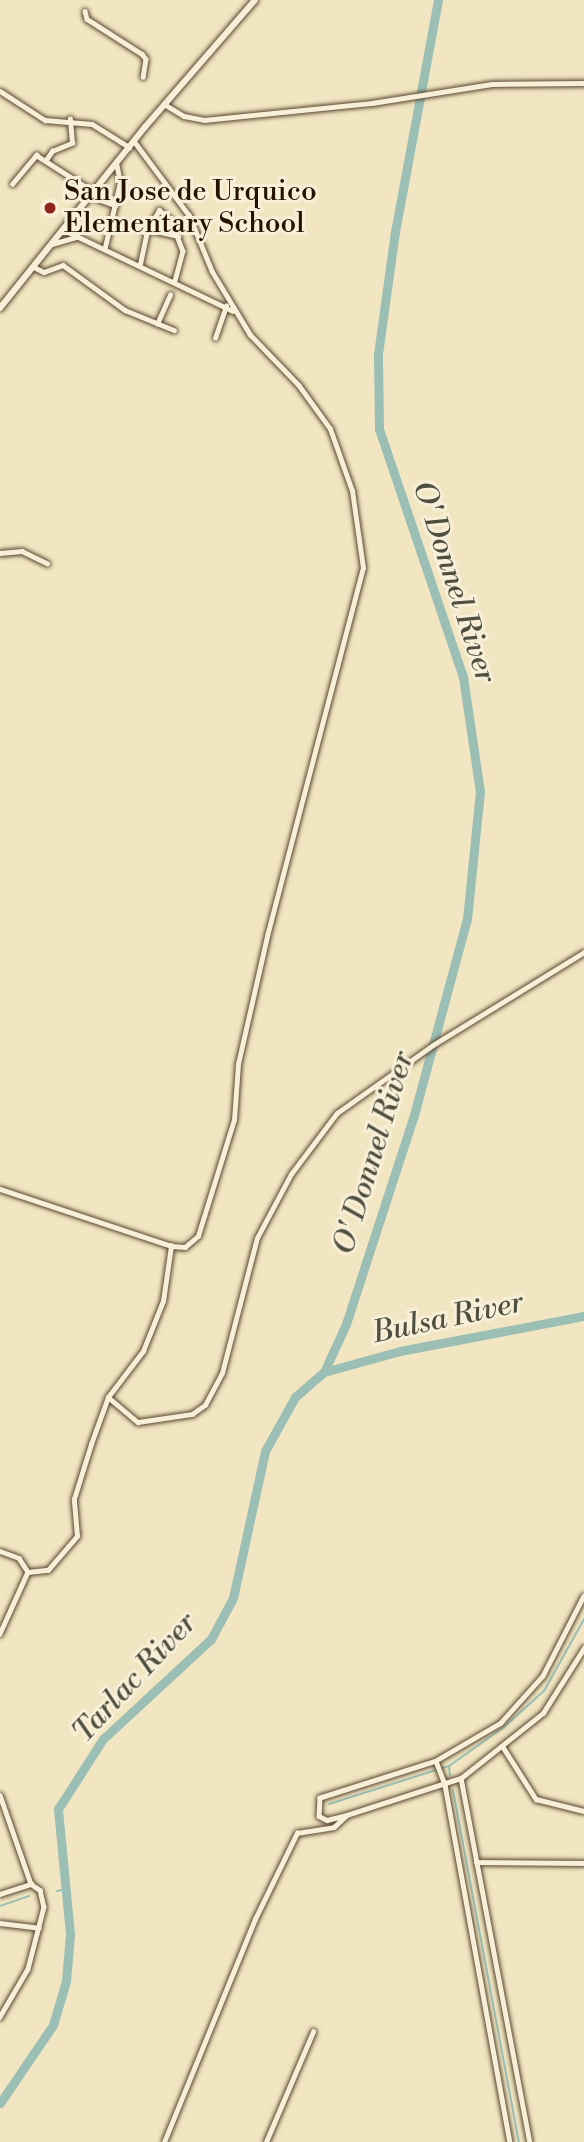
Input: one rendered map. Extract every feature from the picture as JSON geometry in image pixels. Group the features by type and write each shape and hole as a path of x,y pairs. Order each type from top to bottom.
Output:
{"street":[{"path":"0,308 164,104 255,0"},
{"path":"85,11 87,19 142,54 146,59 143,77"},
{"path":"164,104 184,116 204,120 372,103 492,84 584,83"},
{"path":"0,91 45,120 70,119 100,127 131,145 189,216 234,311 330,429 352,491 363,568 267,936 238,1064 232,1125 198,1236 185,1247 171,1246 0,1189"},
{"path":"46,160 52,151 72,143 70,119"},
{"path":"12,184 34,155 46,160 92,194 115,205"},
{"path":"104,247 120,176 116,163"},
{"path":"140,264 147,231 159,210 171,219 184,258 176,280"},
{"path":"111,221 178,236"},
{"path":"64,230 176,280 234,311"},
{"path":"52,245 82,237"},
{"path":"34,267 44,272 63,265 125,310 174,330"},
{"path":"157,324 170,295"},
{"path":"215,338 226,306"},
{"path":"0,553 22,551 47,563"},
{"path":"108,1397 138,1422 192,1414 205,1405 222,1373 257,1238 292,1174 337,1113 433,1045 584,952"},
{"path":"28,1572 48,1570 77,1536 74,1499 108,1397 144,1351 163,1301 171,1246"},
{"path":"0,1550 19,1558 28,1572"},
{"path":"0,1634 28,1572"},
{"path":"584,1596 547,1670 529,1695 481,1738 437,1763 318,1800 322,1819 347,1815 461,1778 503,1747 553,1700 584,1648"},
{"path":"503,1747 536,1799 584,1811"},
{"path":"437,1763 444,1782 510,2142"},
{"path":"461,1778 530,2142"},
{"path":"0,1795 31,1884 40,1890 44,1906 28,1969 0,2017"},
{"path":"164,2142 255,1919 297,1833 334,1826 347,1815"},
{"path":"476,1862 584,1863"},
{"path":"0,1894 31,1884"},
{"path":"0,1923 39,1928"},
{"path":"265,2142 313,2032"}],"waterway":[{"name":"O' Donnel River","path":"0,2103 53,2025 66,1981 70,1934 58,1809 103,1739 211,1639 233,1598 265,1451 295,1397 324,1372 346,1324 414,1115 467,919 480,792 463,677 379,429 378,354 395,232 438,0"},
{"name":"Bulsa River","path":"324,1372 400,1351 584,1316"},
{"path":"329,1804 449,1766 504,1727 544,1691 584,1619"},
{"path":"449,1767 450,1775"},
{"path":"453,1790 519,2142"},
{"path":"57,1891 66,1889"},
{"path":"0,1906 29,1896"}],"place":[{"name":"San Jose de Urquico Elementary School","path":"50,208"}],"water label":[{"name":"Tarlac River","path":"135,1678"}]}
